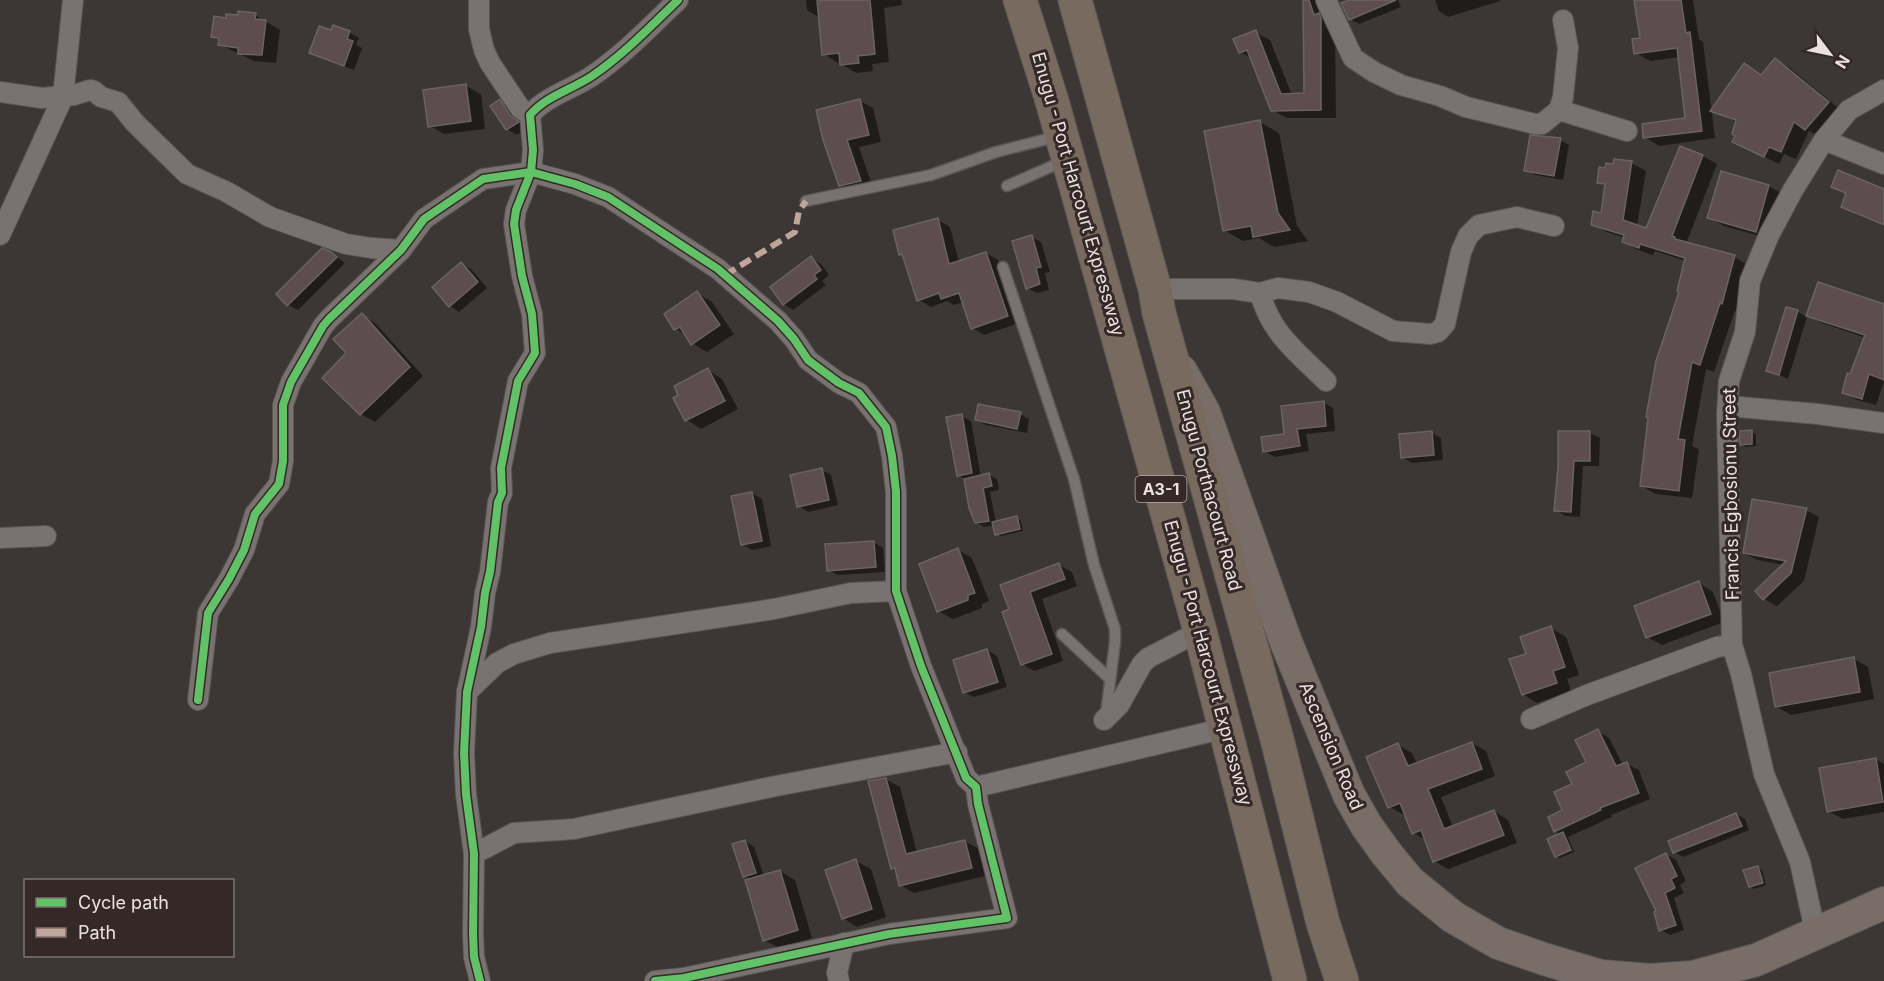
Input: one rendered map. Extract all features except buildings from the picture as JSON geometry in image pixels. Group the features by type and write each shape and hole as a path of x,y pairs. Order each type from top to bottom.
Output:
{"highway":[{"name":"Enugu - Port Harcourt Expressway","path":"1020,0 1065,147 1200,631 1290,981"},
{"name":"Enugu Porthacourt Road","path":"1075,0 1277,739 1323,923 1342,981"}],"main road":[{"name":"Ascension Road","path":"1173,358 1204,412 1287,642 1349,795 1366,825 1410,882 1453,917 1498,943 1601,976 1650,980 1693,977 1756,960 1884,903"},
{"path":"1746,981 1884,921"}],"street":[{"path":"0,235 63,97 73,0"},
{"path":"478,0 479,29 484,50 520,108 530,115"},
{"path":"530,115 545,101 580,83 609,63 678,0"},
{"path":"1326,0 1353,58 1374,72 1401,85 1440,96 1466,107 1535,124 1542,124 1559,110 1563,97 1568,48 1563,20"},
{"path":"0,92 42,98 63,97 90,90 101,97 118,102 135,123 187,174 227,192 270,217 346,244 401,250"},
{"name":"Francis Egbosionu Street","path":"1816,935 1800,862 1764,774 1732,645 1728,406 1731,372 1745,332 1750,280 1769,235 1824,140 1849,110 1884,90"},
{"path":"1559,110 1627,131"},
{"path":"480,981 474,957 474,855 465,784 466,692 481,627 498,502 502,493 501,468 518,381 535,353 532,314 522,276 514,224 523,179 533,150 530,115"},
{"path":"1824,140 1884,164"},
{"path":"198,700 208,613 244,550 255,514 279,483 283,461 283,405 291,382 323,326 401,250 423,219 483,179 523,179 581,186 608,197 718,269 778,321 808,360 839,383 859,393 886,427 896,492 896,591 921,666 966,778 976,787 978,804 1007,918 888,933 684,978 655,981"},
{"path":"1155,289 1233,289 1260,292 1278,288 1309,292 1337,302 1393,331 1431,334 1438,332 1444,324 1461,252 1468,236 1479,225 1517,217 1554,226"},
{"path":"1260,292 1265,310 1278,332 1326,381"},
{"path":"1728,406 1884,423"},
{"path":"0,538 46,536"},
{"path":"466,692 496,663 522,651 550,643 774,609 851,592 896,591"},
{"path":"1104,720 1119,705 1142,664 1148,658 1200,631"},
{"path":"1531,718 1717,647 1732,645"},
{"path":"976,787 1226,728"},
{"path":"474,855 514,832 574,829 776,786 957,752"},
{"path":"839,981 837,973 844,943"}],"lane":[{"path":"1007,186 1065,147"},
{"path":"806,201 931,175 996,152 1065,147"},
{"path":"1003,267 1074,479 1094,565 1115,629 1104,720"},
{"path":"1062,634 1110,679"}],"marked path":[{"path":"725,275 795,232 799,211 806,201"}],"cycle path":[{"path":"480,981 474,957 474,854 466,794 464,753 467,692 481,627 498,502 502,493 501,468 518,381 535,353 532,314 522,276 514,224 516,210 531,172 533,150 530,115 543,103 584,81 615,59 678,0"},
{"path":"198,700 208,613 244,550 255,514 279,484 283,461 283,405 291,382 323,326 401,250 424,219 483,179 531,172 575,184 608,197 718,269 778,321 808,360 839,383 859,393 886,427 896,492 896,591 921,666 966,778 976,787 978,804 1007,918 889,934 684,978 655,981"}]}
